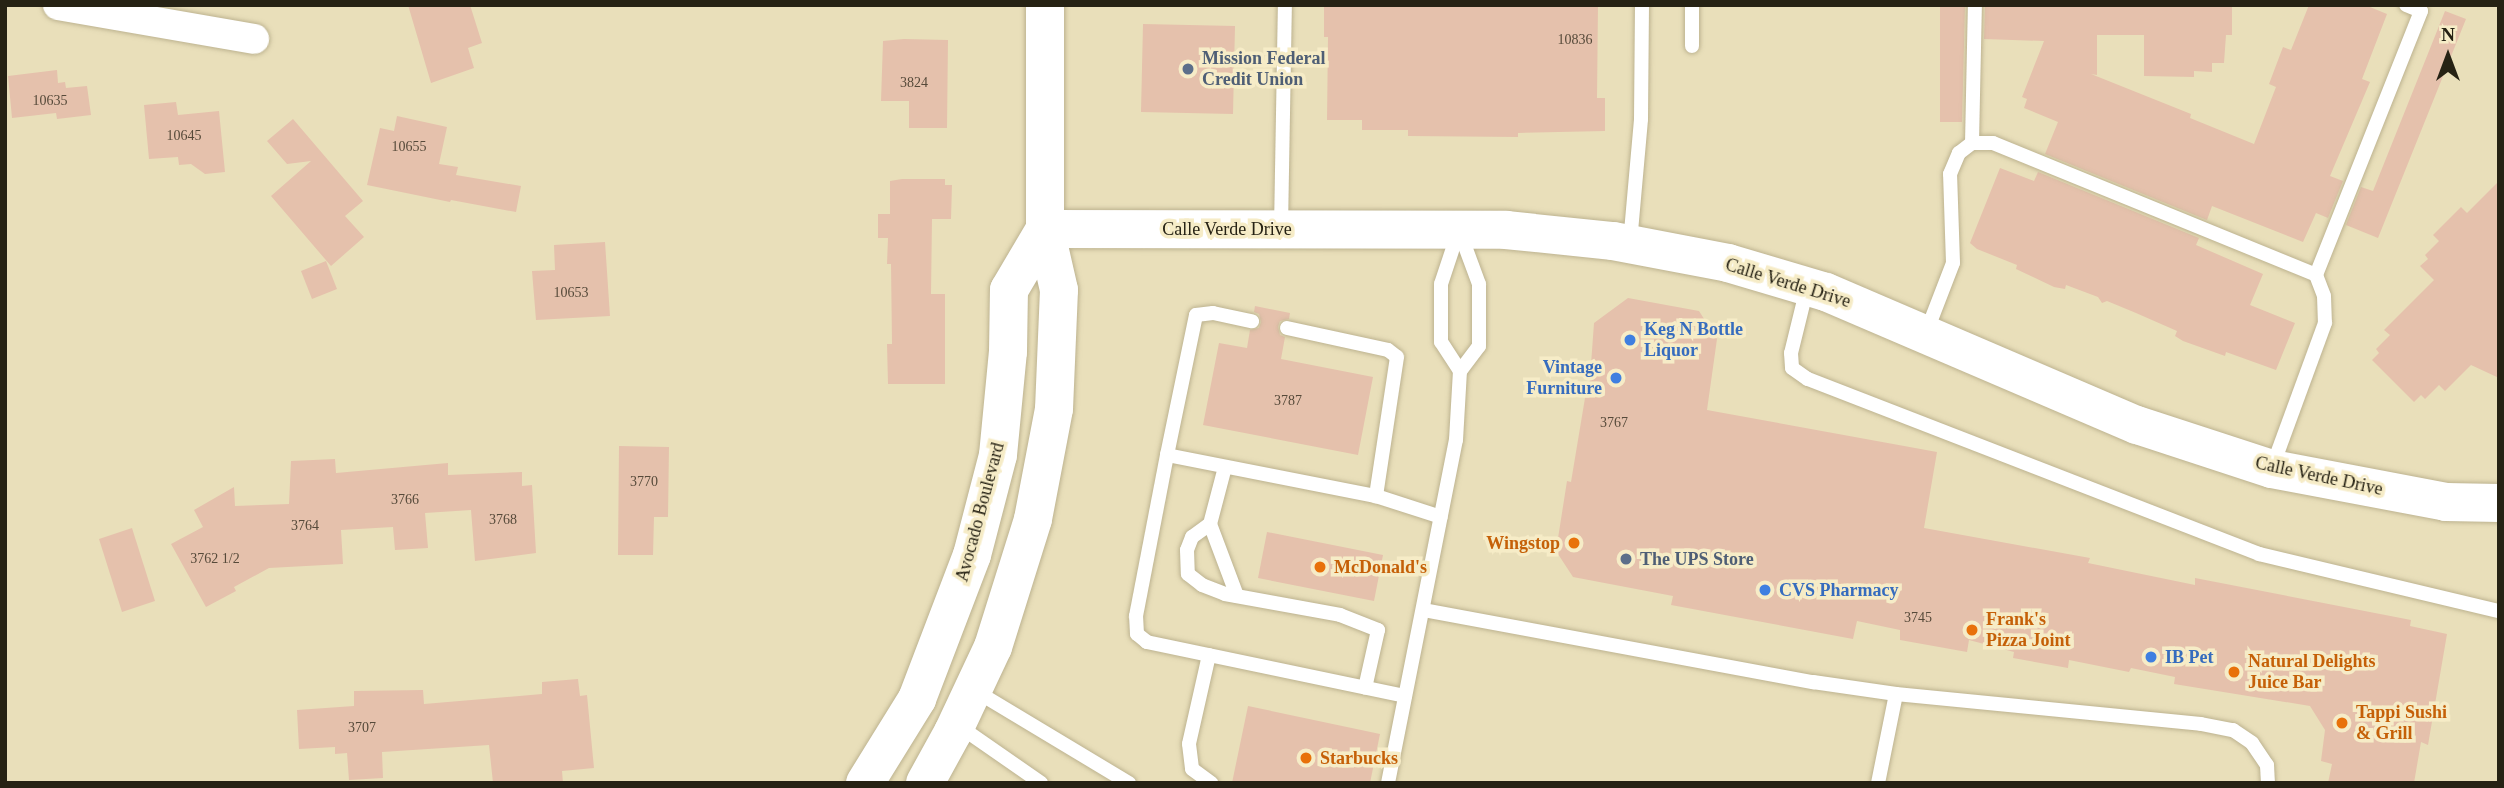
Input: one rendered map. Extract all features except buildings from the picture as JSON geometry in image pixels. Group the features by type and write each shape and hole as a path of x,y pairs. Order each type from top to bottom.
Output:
{"main road":[{"path":"925,783 957,725 993,647 1032,519 1054,409 1059,290 1045,229 1045,5"},
{"name":"Calle Verde Drive","path":"1045,229 1459,230 1588,236 1728,263 1807,286 1926,333 2137,425 2272,469 2446,502 2499,503"},
{"name":"Avocado Boulevard","path":"879,773 917,699 972,555 998,455 1008,352 1009,290 1045,229"},
{"path":"957,725 954,669 995,540 993,520 984,509"}],"street":[{"path":"58,5 254,39"}],"lane":[{"path":"1281,229 1285,5"},
{"path":"1630,244 1641,119 1642,5"},
{"path":"1692,5 1692,46"},
{"path":"1972,143 1975,5"},
{"path":"2272,469 2325,323 2324,296 2316,275 2424,8 2406,5"},
{"path":"1926,333 1953,262 1950,174 1959,153 1972,143 1993,143 2316,275"},
{"path":"1459,230 1441,284 1441,342 1460,370"},
{"path":"1388,783 1456,440 1460,370 1479,346 1479,284 1459,230"},
{"path":"1807,286 1791,354 1792,368 1808,379 2259,554 2499,611"},
{"path":"1252,321 1213,313 1196,315 1136,616 1137,634 1147,642 1405,696"},
{"path":"1287,328 1388,350 1397,357 1376,496"},
{"path":"1167,455 1376,496 1441,517"},
{"path":"1225,467 1210,524 1237,596"},
{"path":"1210,524 1192,537 1187,550 1188,574 1202,584 1237,596 1340,615 1378,630 1366,688"},
{"path":"1423,610 1813,682 1896,694 2201,724 2233,730 2252,743 2267,765 2268,783"},
{"path":"1209,655 1189,744 1192,769 1211,783"},
{"path":"973,690 1129,783"},
{"path":"1878,783 1896,694"},
{"path":"957,725 1041,783"}],"place":[{"name":"Mission Federal Credit Union","path":"1188,69"},
{"name":"Keg N Bottle Liquor","path":"1630,340"},
{"name":"Vintage Furniture","path":"1616,378"},
{"name":"Wingstop","path":"1574,543"},
{"name":"The UPS Store","path":"1626,559"},
{"name":"McDonald's","path":"1320,567"},
{"name":"CVS Pharmacy","path":"1765,590"},
{"name":"Frank's Pizza Joint","path":"1972,630"},
{"name":"IB Pet","path":"2151,657"},
{"name":"Natural Delights Juice Bar","path":"2234,672"},
{"name":"Tappi Sushi & Grill","path":"2342,723"},
{"name":"Starbucks","path":"1306,758"}]}
